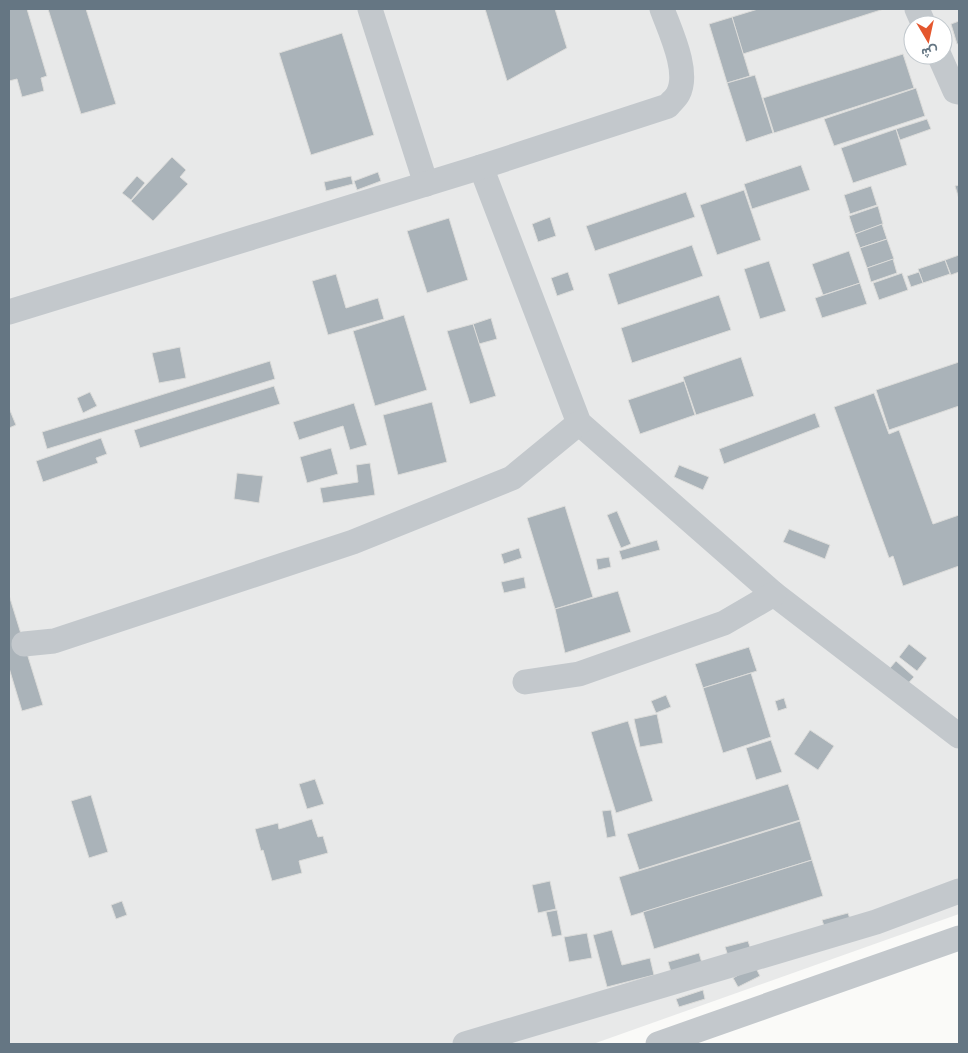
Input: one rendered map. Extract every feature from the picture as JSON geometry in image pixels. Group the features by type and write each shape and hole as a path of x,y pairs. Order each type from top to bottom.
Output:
{"lane":[{"path":"370,9 426,184"},
{"path":"9,312 481,168 668,106 678,94 683,79 662,9"},
{"path":"943,65 955,91 959,92"},
{"path":"481,168 580,423 774,594 959,736"},
{"path":"24,644 54,641 353,542 512,478 580,423"},
{"path":"525,682 579,674 724,623 774,594"},
{"path":"465,1044 876,922 959,891"},
{"path":"658,1044 959,938"}],"shaded area":[{"path":"9,9 959,9 959,914 593,1044 9,1044"}],"building":[{"path":"9,9 27,9 47,76 41,78 44,91 22,97 17,79 9,81"},
{"path":"48,9 86,9 116,104 81,114"},
{"path":"485,9 555,9 567,48 507,81"},
{"path":"758,9 884,9 743,54 732,17"},
{"path":"732,17 750,76 727,83 709,24"},
{"path":"959,21 959,44 957,44 953,31 953,23"},
{"path":"342,33 374,135 311,155 279,53"},
{"path":"903,54 903,65 907,65 914,88 774,133 763,98"},
{"path":"755,75 773,133 746,142 727,83"},
{"path":"916,88 925,116 834,146 824,119"},
{"path":"927,119 931,129 900,140 896,129"},
{"path":"896,129 907,165 853,183 841,148"},
{"path":"172,157 186,170 180,177 188,184 153,221 131,201"},
{"path":"801,165 810,190 752,209 744,184"},
{"path":"378,172 381,181 357,190 354,181"},
{"path":"137,176 145,183 131,200 122,193"},
{"path":"351,176 353,184 326,191 324,182"},
{"path":"959,185 959,199 955,186"},
{"path":"871,186 877,205 850,214 844,195"},
{"path":"744,190 761,240 717,255 700,205"},
{"path":"686,192 695,217 595,251 586,226"},
{"path":"878,206 883,224 855,234 849,216"},
{"path":"550,217 556,236 538,242 532,224"},
{"path":"449,218 468,280 427,293 407,231"},
{"path":"882,224 887,239 860,248 855,234"},
{"path":"887,239 894,259 867,268 860,248"},
{"path":"692,245 703,276 618,305 608,274"},
{"path":"849,251 860,283 823,295 812,264"},
{"path":"959,255 959,272 951,275 945,260"},
{"path":"893,259 897,273 871,282 867,268"},
{"path":"945,260 950,274 923,283 918,269"},
{"path":"769,261 786,311 760,319 744,269"},
{"path":"568,272 574,290 557,296 551,278"},
{"path":"919,272 923,283 911,287 907,276"},
{"path":"902,273 908,290 879,300 873,283"},
{"path":"336,274 346,308 378,298 384,319 328,335 312,281"},
{"path":"860,283 867,304 822,318 815,298"},
{"path":"719,295 731,330 632,363 621,328"},
{"path":"404,315 427,390 375,406 353,331"},
{"path":"491,318 497,339 479,344 473,324"},
{"path":"473,324 496,396 470,404 447,331"},
{"path":"180,347 186,378 159,383 152,353"},
{"path":"741,357 754,396 696,415 683,377"},
{"path":"270,361 275,379 47,449 42,432"},
{"path":"959,362 959,406 889,430 876,390"},
{"path":"684,381 695,415 640,434 628,400"},
{"path":"274,386 280,404 140,448 134,430"},
{"path":"90,392 97,406 83,413 77,398"},
{"path":"874,393 889,434 899,430 933,524 959,515 959,566 903,586 893,556 889,558 834,407"},
{"path":"432,402 447,462 398,475 383,415"},
{"path":"354,403 367,445 350,450 343,426 299,440 293,422"},
{"path":"9,408 16,425 9,428"},
{"path":"815,413 820,427 724,464 719,449"},
{"path":"101,438 107,454 96,458 98,463 43,482 36,461"},
{"path":"331,448 338,474 307,483 300,457"},
{"path":"370,463 375,495 323,503 320,488 358,482 356,465"},
{"path":"679,465 709,477 703,490 674,477"},
{"path":"237,473 263,476 259,503 234,499"},
{"path":"565,506 593,597 555,609 527,518"},
{"path":"617,511 631,544 621,548 607,515"},
{"path":"789,529 830,545 825,559 783,542"},
{"path":"657,540 660,550 622,560 619,551"},
{"path":"519,548 522,558 504,564 501,554"},
{"path":"609,557 611,567 598,570 596,559"},
{"path":"524,577 526,588 504,593 501,582"},
{"path":"618,591 631,632 565,653 555,609"},
{"path":"9,595 43,705 22,711 9,668"},
{"path":"909,644 927,658 917,671 899,657"},
{"path":"749,647 757,671 703,688 695,664"},
{"path":"896,661 914,677 902,690 884,675"},
{"path":"751,673 771,737 723,753 703,688"},
{"path":"666,695 671,707 656,713 651,701"},
{"path":"784,698 787,708 778,711 775,701"},
{"path":"657,714 663,743 640,747 634,719"},
{"path":"628,721 653,801 616,813 591,732"},
{"path":"810,730 834,746 818,770 794,754"},
{"path":"771,740 782,772 756,780 746,748"},
{"path":"315,779 324,804 307,809 299,784"},
{"path":"788,784 800,820 639,870 627,834"},
{"path":"91,795 108,852 89,858 71,801"},
{"path":"611,810 616,836 607,838 602,811"},
{"path":"312,819 318,837 323,836 328,853 299,861 302,873 272,881 255,829 278,823 279,829"},
{"path":"800,821 812,860 631,916 619,877"},
{"path":"812,860 823,896 654,949 643,912"},
{"path":"550,881 556,909 538,913 532,885"},
{"path":"122,901 127,915 116,919 111,905"},
{"path":"557,910 562,935 552,937 546,912"},
{"path":"848,913 851,922 825,929 822,920"},
{"path":"612,930 622,965 650,958 654,975 607,987 593,935"},
{"path":"587,933 592,958 569,962 564,937"},
{"path":"748,941 751,950 728,956 725,947"},
{"path":"699,953 702,963 671,972 668,962"},
{"path":"755,966 760,976 738,987 733,978"},
{"path":"703,990 705,999 679,1007 676,999"}]}
